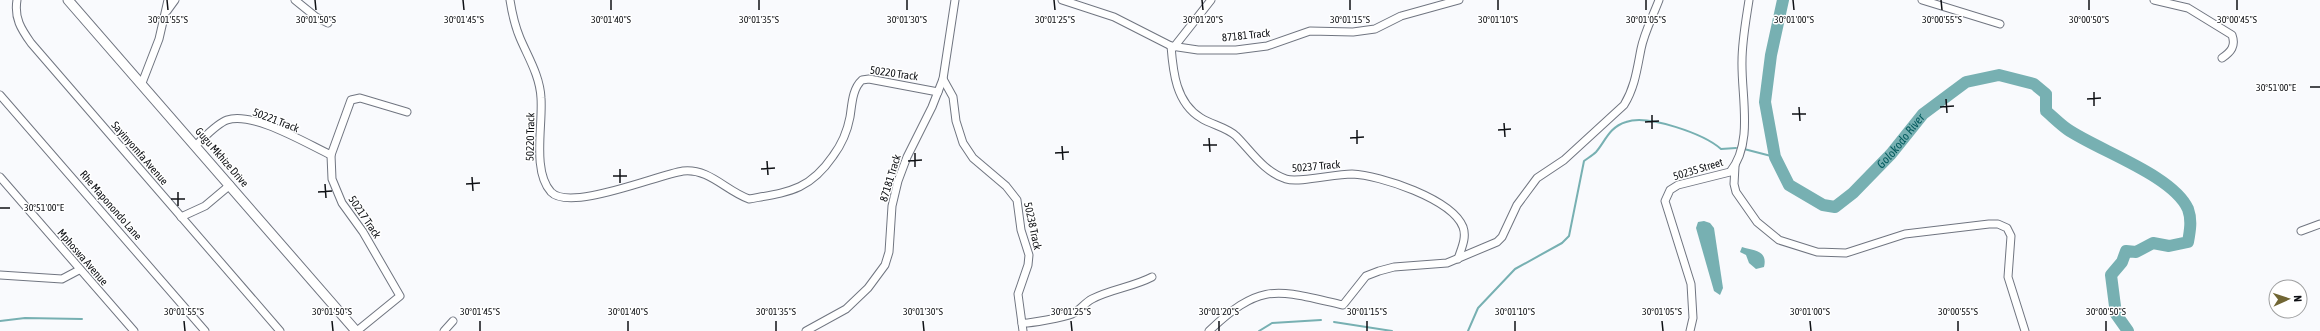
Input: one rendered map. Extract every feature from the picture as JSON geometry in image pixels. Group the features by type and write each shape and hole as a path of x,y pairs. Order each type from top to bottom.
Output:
{"street":[{"name":"Sayinyomfa Avenue","path":"17,0 16,16 20,28 31,43 280,331"},
{"name":"Gugu Mkhize Drive","path":"68,0 357,331"},
{"path":"142,83 159,39 170,0"},
{"path":"295,0 316,17 328,23"},
{"name":"50220 Track","path":"510,0 519,33 534,67 541,90 540,160 543,178 552,193 561,197 571,198 606,193 683,171 702,173 749,199 788,191 812,181 822,172 838,149 845,137 855,90 862,80 869,79 938,92"},
{"name":"87181 Track","path":"806,331 846,309 868,288 885,265 889,252 892,206 898,181 906,157 925,124 943,79 955,0"},
{"name":"87181 Track","path":"1062,0 1114,17 1173,46 1193,50 1236,50 1266,46 1310,31 1353,32 1375,29 1401,16 1459,0"},
{"path":"1173,46 1211,0"},
{"path":"1209,331 1239,305 1267,293 1283,292 1342,305 1366,276 1394,267 1432,266 1458,259 1485,248 1502,237 1518,205 1537,178 1564,160 1624,105 1640,67 1641,48 1659,0"},
{"name":"50235 Street","path":"1690,331 1693,318 1691,284 1665,200 1670,190 1678,185 1722,175 1730,172 1735,166 1743,144 1742,48 1747,0"},
{"path":"1922,0 2000,24"},
{"path":"2154,0 2188,8 2232,35 2234,44 2232,49 2222,58"},
{"name":"50237 Track","path":"1173,46 1177,87 1184,101 1192,112 1231,132 1257,160 1275,174 1285,179 1298,180 1317,176 1361,175 1422,193 1445,207 1459,219 1463,227 1464,242 1458,259"},
{"name":"50238 Track","path":"943,79 953,97 956,121 963,143 973,158 1006,186 1017,200 1021,230 1029,255 1028,265 1018,294 1023,331"},
{"name":"Rhe Maponondo Lane","path":"0,94 205,331"},
{"name":"50217 Track","path":"357,331 400,296 363,232 342,203 332,179 331,155 351,100 360,98 407,112"},
{"name":"50221 Track","path":"196,145 223,122 234,118 242,119 280,131 331,155"},
{"path":"1735,166 1734,184 1736,192 1757,222 1779,240 1817,252 1846,253 1905,234 1927,231 1989,224 1998,224 2007,228 2011,236 2008,277 2025,331"},
{"name":"Mphoswa Avenue","path":"0,177 79,270 134,331"},
{"path":"181,217 205,206 230,185"},
{"path":"2301,231 2320,224"},
{"path":"0,275 55,280 62,279 79,270"},
{"path":"1022,323 1032,324 1043,319 1072,314 1090,300 1138,284 1152,277"},
{"path":"444,331 453,321"}],"water":[{"path":"1704,221 1710,223 1714,228 1723,288 1720,295 1714,291 1696,228 1698,222"},
{"path":"1742,247 1762,254 1765,261 1764,267 1756,269 1749,263 1746,255 1740,252"}],"waterway":[{"name":"Golokodo River","path":"1783,0 1771,55 1765,102 1775,157 1789,185 1823,205 1835,207 1853,193 1891,154 1923,114 1966,82 1999,75 2034,84 2046,94 2046,111 2064,127 2151,174 2167,185 2180,197 2188,209 2190,217 2188,242 2169,246 2153,243 2136,252 2126,251 2122,262 2111,275 2116,314 2128,331"},
{"path":"1468,331 1478,308 1515,269 1562,243 1569,236 1584,161 1596,152 1615,127 1620,124 1636,120 1661,123 1702,137 1721,149 1736,148"},
{"path":"1744,149 1775,157"},
{"path":"0,321 25,318 82,319"},
{"path":"1259,331 1272,323 1321,320"},
{"path":"1334,322 1392,331"}]}
